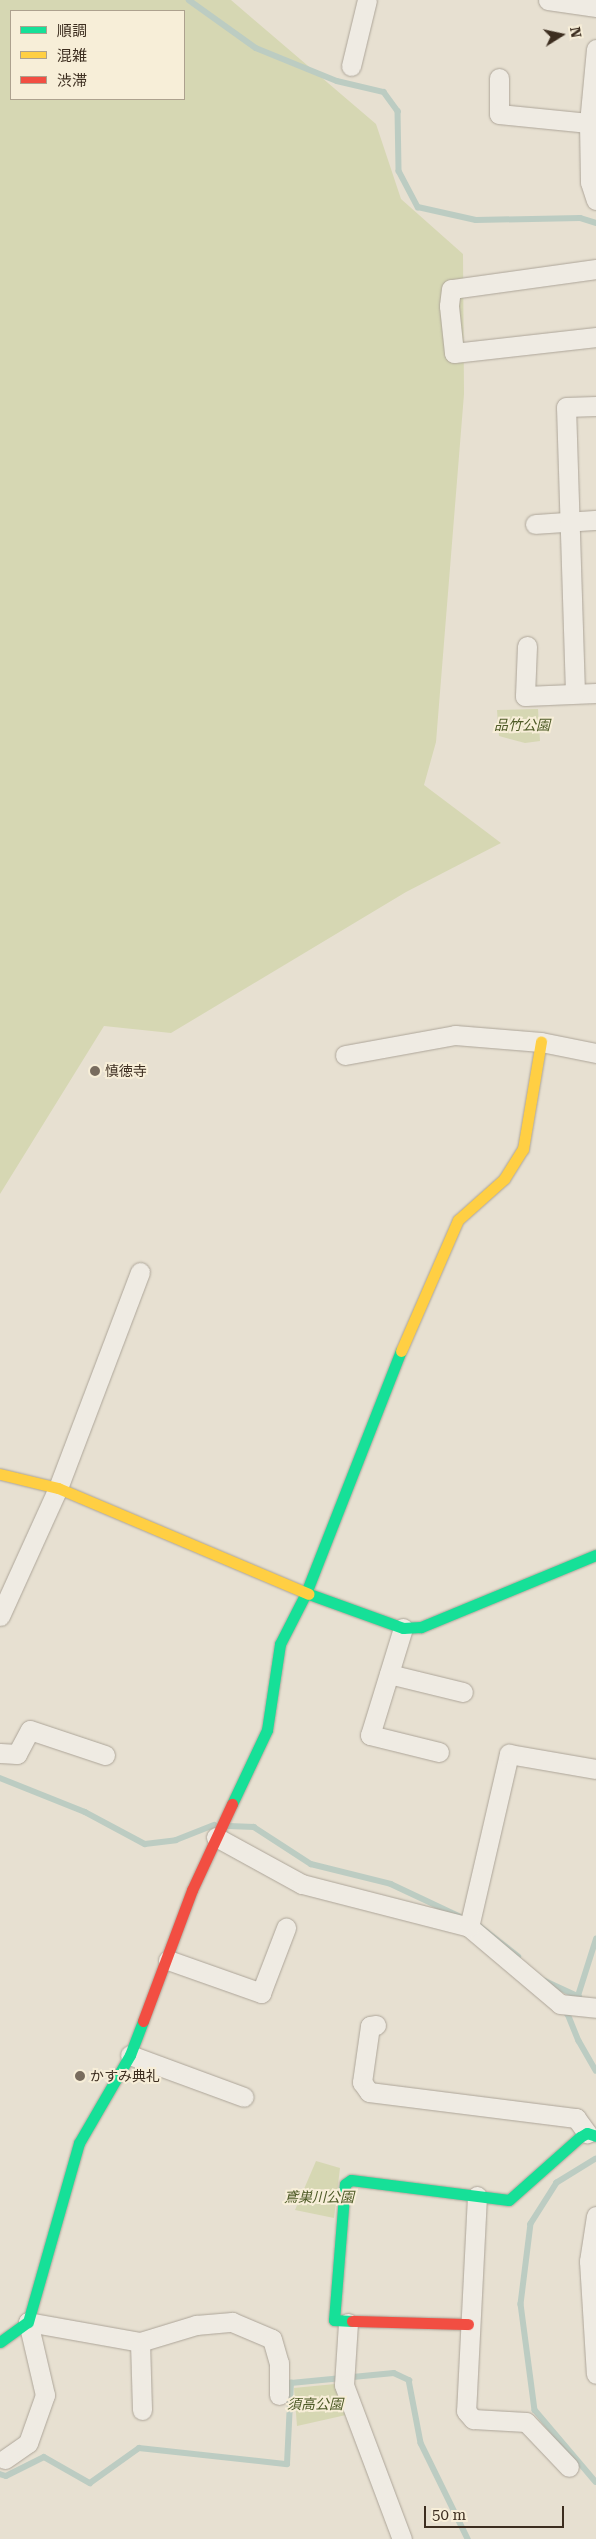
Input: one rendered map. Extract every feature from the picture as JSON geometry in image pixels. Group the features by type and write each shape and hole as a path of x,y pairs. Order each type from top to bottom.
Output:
{"street":[{"path":"351,66 367,0"},
{"path":"548,0 596,7"},
{"path":"596,49 595,89 589,123 590,182 596,200"},
{"path":"500,78 499,114 589,123"},
{"path":"596,269 451,289 449,306 454,353 596,337"},
{"path":"575,693 566,407 596,406"},
{"path":"536,524 596,520"},
{"path":"527,646 525,696 575,693 596,694"},
{"path":"345,1055 455,1035 541,1042 596,1053"},
{"path":"5,2459 28,2443 45,2395 28,2322 79,2143 130,2055 216,1837 230,1814 267,1730 280,1644 306,1594 431,1273 458,1220 504,1179 522,1149 541,1042"},
{"path":"0,1616 58,1488 140,1272"},
{"path":"0,1474 58,1488 306,1594 403,1628 421,1627 456,1615 596,1555"},
{"path":"403,1628 370,1736 439,1752"},
{"path":"389,1674 463,1692"},
{"path":"0,1753 17,1754 30,1730 105,1755"},
{"path":"471,1921 510,1754 596,1769"},
{"path":"216,1837 302,1884 471,1921 563,2004 592,2007"},
{"path":"168,1960 261,1994 286,1928"},
{"path":"376,2025 370,2026 362,2082 369,2092 576,2118 592,2135 553,2158 518,2196 509,2200 351,2180 345,2184 334,2320 348,2323 468,2324"},
{"path":"130,2055 244,2097"},
{"path":"477,2196 468,2324 466,2411 473,2419 526,2422 569,2467"},
{"path":"596,2216 589,2261 596,2374"},
{"path":"0,2342 28,2322 140,2342 196,2325 232,2322 272,2339 279,2363 279,2395"},
{"path":"348,2323 344,2378 402,2539"},
{"path":"140,2342 142,2410"}],"green space":[{"path":"0,0 231,0 376,124 401,199 463,254 464,394 436,742 424,785 501,843 406,892 171,1033 104,1026 0,1194"},
{"name":"品竹公園","path":"538,709 540,741 525,743 499,736 497,710"},
{"name":"鳶巣川公園","path":"316,2161 340,2168 334,2218 295,2210"},
{"name":"須高公園","path":"335,2384 346,2415 297,2426 294,2388"}],"waterway":[{"path":"189,0 256,48 337,81 384,92 398,111 399,171 418,207 476,220 580,218 596,223"},
{"path":"0,1778 85,1812 145,1844 176,1840 214,1825"},
{"path":"229,1826 254,1827 311,1864 391,1884 459,1916"},
{"path":"478,1925 518,1956"},
{"path":"577,1999 596,1939"},
{"path":"543,1980 579,1997"},
{"path":"571,2009 568,2014 579,2041 596,2071"},
{"path":"596,2159 557,2183 531,2224 521,2304 535,2410 596,2482"},
{"path":"0,2474 6,2476 44,2457 90,2483 139,2448 287,2464 291,2383 394,2373 409,2380 421,2443 468,2539"}],"traffic: fast":[{"path":"232,1804 267,1730 280,1644 306,1593 401,1351"},
{"path":"309,1594 403,1628 421,1627 596,1555"},
{"path":"0,2342 28,2322 79,2143 130,2055 143,2021"},
{"path":"352,2321 334,2320 345,2184 351,2180 509,2200 580,2137 587,2133 596,2136"}],"traffic: slow":[{"path":"401,1351 458,1220 504,1179 523,1149 541,1042"},
{"path":"0,1474 58,1488 309,1594"}],"traffic: jam":[{"path":"143,2021 192,1890 232,1804"},
{"path":"352,2321 468,2324"}],"place":[{"name":"慎徳寺","path":"95,1071"},
{"name":"かすみ典礼","path":"80,2076"}]}
